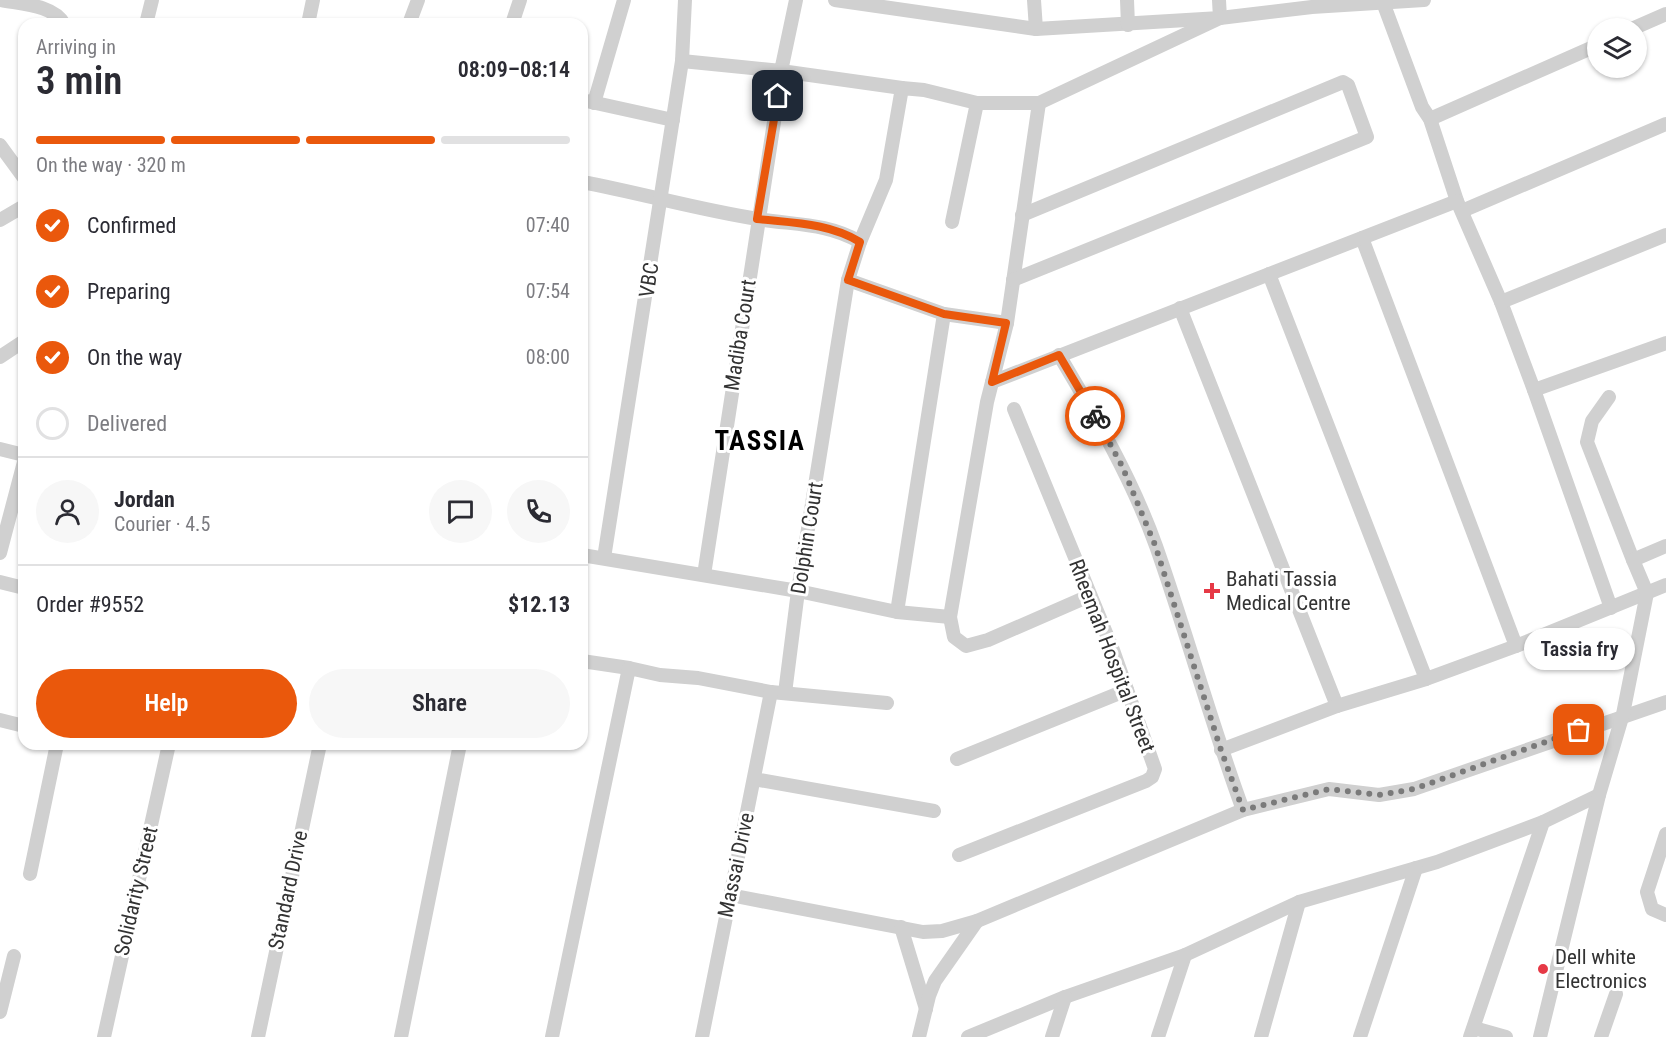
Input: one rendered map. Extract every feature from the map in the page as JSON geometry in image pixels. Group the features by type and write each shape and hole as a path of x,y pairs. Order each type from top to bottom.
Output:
{"street":[{"path":"1,0 50,11 61,18"},
{"path":"148,18 152,0"},
{"path":"309,18 313,0"},
{"path":"411,18 418,0"},
{"path":"514,18 520,0"},
{"path":"624,0 588,101 673,120"},
{"name":"VBC","path":"604,558 682,61 685,0"},
{"path":"781,71 796,0"},
{"path":"835,0 1036,29 1220,18 1311,4 1384,4 1424,0"},
{"path":"1034,0 1036,29"},
{"path":"1127,0 1128,25"},
{"path":"1219,0 1220,18"},
{"path":"1384,4 1422,107 1430,120 1460,206 1501,302 1611,608"},
{"path":"1647,22 1666,14"},
{"path":"682,61 781,71 924,90 977,103 1040,103 1220,18"},
{"path":"1430,120 1587,50"},
{"path":"1013,280 1367,137 1348,85 1343,82 1022,216"},
{"name":"Dolphin Court","path":"778,693 798,591 848,280 860,242 886,180 902,88"},
{"name":"Madiba Court","path":"704,575 757,219 778,96"},
{"path":"952,222 977,103"},
{"path":"1040,103 1006,323 992,382 950,617 954,637 966,646 988,640 1089,596"},
{"path":"992,382 1362,238 1460,206 1666,124"},
{"path":"0,145 18,170"},
{"path":"588,183 757,219 824,226 843,232 860,242"},
{"path":"0,220 18,210"},
{"path":"1501,302 1666,235"},
{"path":"1362,238 1516,646"},
{"path":"1269,274 1426,679"},
{"path":"848,280 944,314 1006,323"},
{"path":"1180,308 1337,706"},
{"path":"897,612 944,314"},
{"path":"1534,390 1666,343"},
{"path":"0,357 18,345"},
{"path":"1059,355 1122,466 1155,545 1221,750 1243,810"},
{"path":"1540,1037 1599,795 1623,714 1647,593 1587,442 1592,421 1609,397"},
{"name":"Rheemah Hospital Street","path":"959,855 1152,777 1154,766 1113,650 1014,409"},
{"path":"0,449 18,454"},
{"path":"0,553 18,485"},
{"path":"1633,560 1666,546"},
{"path":"588,556 798,591 897,612 950,617"},
{"path":"0,582 18,586"},
{"path":"1221,750 1337,706 1426,679 1516,646 1666,585"},
{"path":"588,662 660,675 698,678 778,693 887,703"},
{"path":"552,1037 630,668"},
{"path":"957,759 1127,690"},
{"name":"Massai Drive","path":"702,1037 754,780 778,693"},
{"path":"730,895 932,933 977,921 1243,810 1329,789 1379,795 1414,789 1623,714 1666,702"},
{"path":"0,720 18,724"},
{"path":"30,874 56,750"},
{"name":"Solidarity Street","path":"104,1037 168,750"},
{"name":"Standard Drive","path":"258,1037 319,750"},
{"path":"401,1037 459,750"},
{"path":"754,780 934,811"},
{"path":"968,1037 1065,997 1185,955 1299,902 1416,868 1543,822 1599,795"},
{"path":"1506,1037 1472,1033 1543,822"},
{"path":"1666,834 1647,892 1652,909 1666,915"},
{"path":"1360,1037 1416,868"},
{"path":"1261,1037 1299,902"},
{"path":"919,1037 935,981 977,921"},
{"path":"901,927 926,1009"},
{"path":"1158,1037 1185,955"},
{"path":"0,1012 14,956"},
{"path":"1601,1037 1616,994"},
{"path":"1052,1037 1065,997"}],"way so far":[{"path":"1095,416 1122,466 1155,545 1221,750 1243,810 1329,789 1379,795 1414,789 1579,730"}],"place":[{"name":"Bahati Tassia Medical Centre","path":"1212,591"},
{"name":"Tassia fry","path":"1579,730"},
{"name":"Dell white Electronics","path":"1543,969"}],"district":[{"name":"TASSIA","path":"760,441"}],"route":[{"path":"778,96 757,219 824,226 843,232 860,242 848,280 904,302 944,314 1006,323 992,382 1059,355 1095,416"}]}
